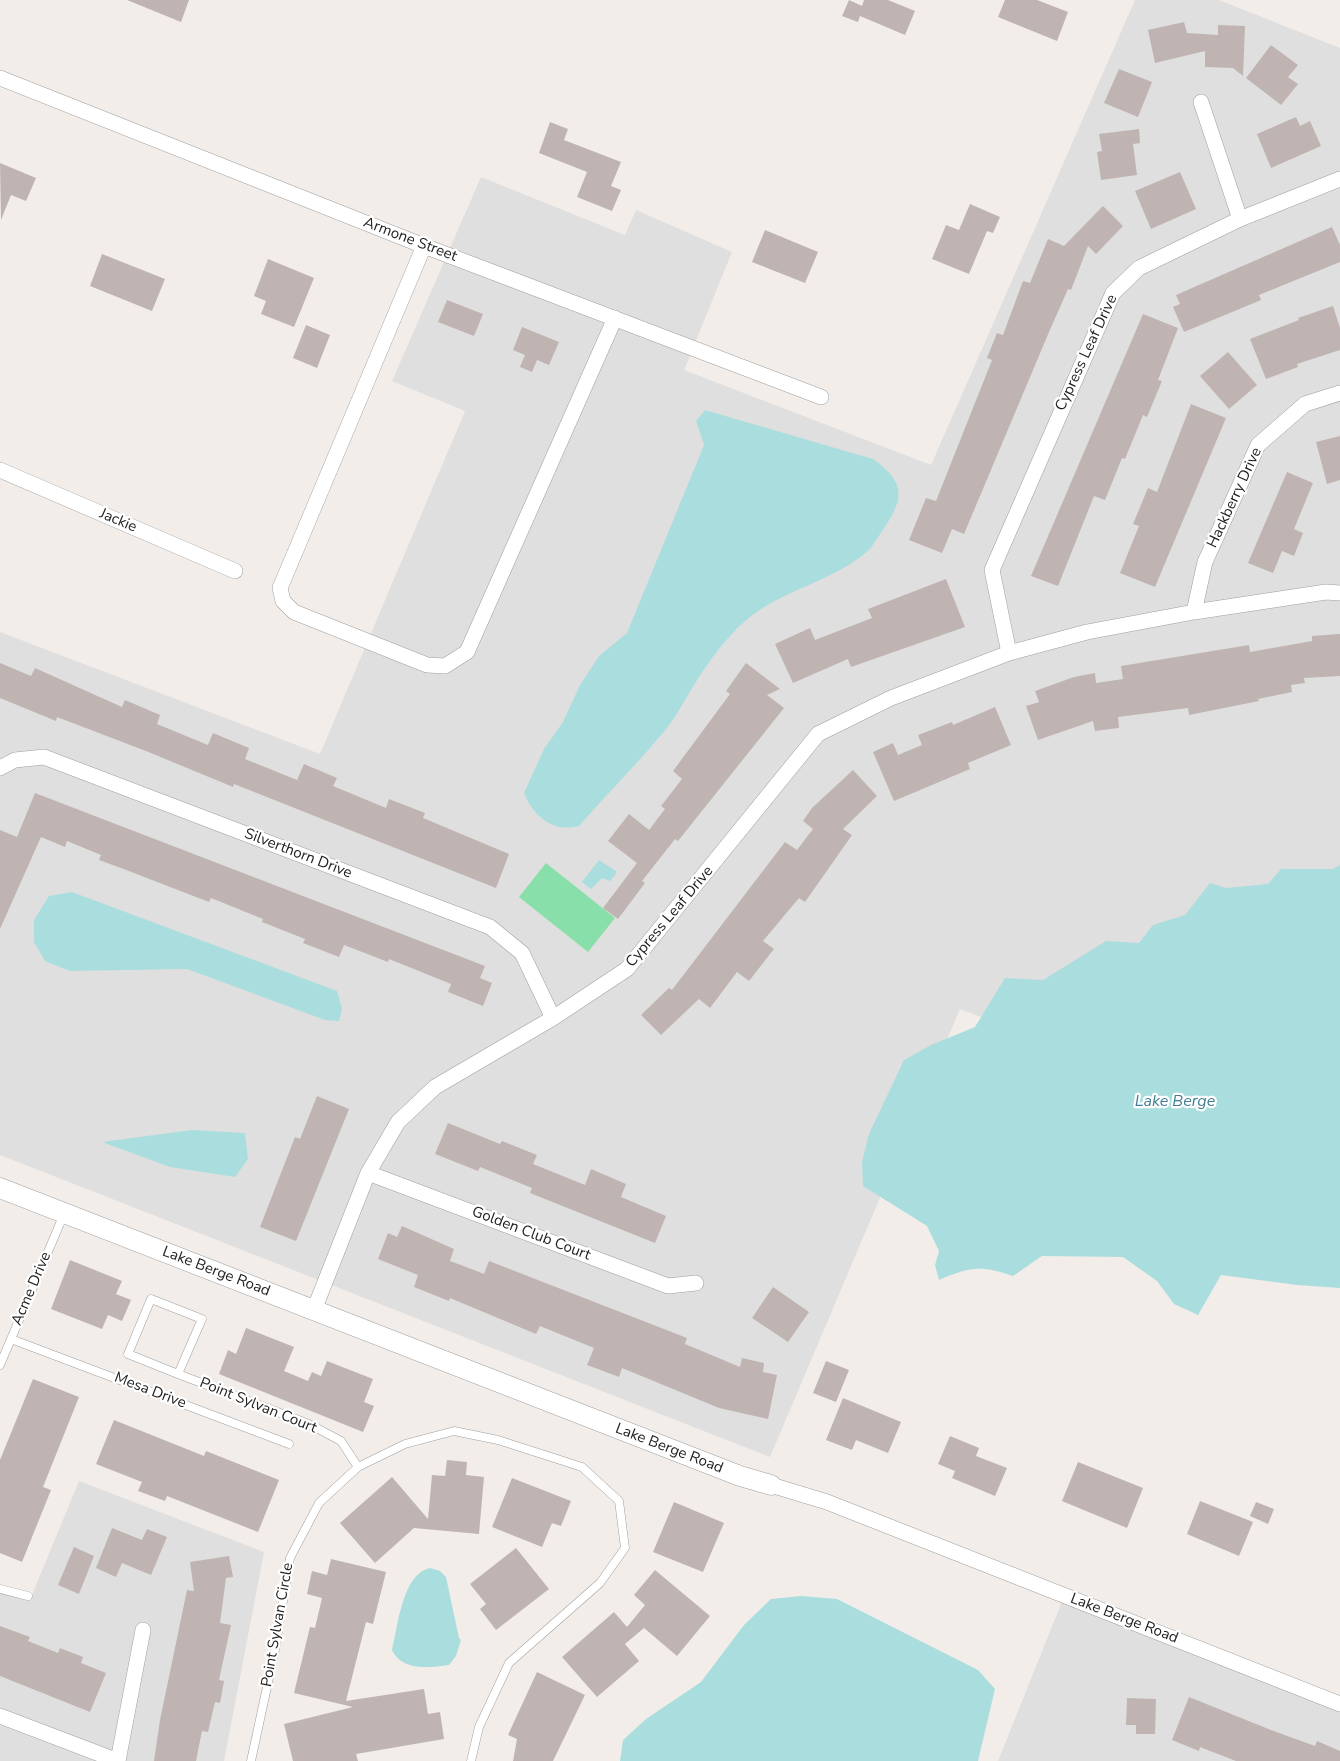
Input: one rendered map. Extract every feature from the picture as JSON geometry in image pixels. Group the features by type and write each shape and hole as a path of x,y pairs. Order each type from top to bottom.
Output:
{"street":[{"name":"Armone Street","path":"0,78 424,246 821,397"},
{"path":"1201,102 1240,219"},
{"name":"Cypress Leaf Drive","path":"1009,653 992,570 1113,293 1138,268 1240,219 1340,179"},
{"path":"424,246 280,588 283,601 294,612 427,665 445,666 467,652 615,318"},
{"name":"Hackberry Drive","path":"1194,612 1205,562 1258,445 1305,404 1340,393"},
{"name":"Jackie","path":"0,470 236,571"},
{"name":"Cypress Leaf Drive","path":"314,1310 368,1173 398,1122 435,1087 553,1018 627,969 818,734 891,698 1009,653 1087,632 1194,612 1326,592 1340,593"},
{"name":"Silverthorn Drive","path":"0,768 15,760 44,757 490,927 522,953 553,1018"},
{"name":"Golden Club Court","path":"368,1173 668,1286 696,1283"},
{"name":"Lake Berge Road","path":"0,1188 740,1476 827,1502 1340,1704"},
{"path":"0,1716 118,1761 143,1630"}],"lane":[{"name":"Acme Drive","path":"0,1365 65,1213"},
{"name":"Point Sylvan Court","path":"178,1374 202,1319 151,1299 128,1354 178,1374 309,1424 341,1441 358,1467"},
{"name":"Mesa Drive","path":"11,1338 290,1444"},
{"name":"Point Sylvan Circle","path":"250,1761 275,1650 290,1558 319,1503 358,1467 405,1444 454,1431 498,1440 582,1467 619,1501 625,1548 600,1583 509,1663 479,1727 471,1761"},
{"path":"0,1589 28,1596"}],"shaded area":[{"path":"1135,0 1219,0 1340,48 1340,1157 960,1009 770,1457 0,1155 0,632 320,754 465,411 392,381 481,177 625,235 636,210 732,252 684,370 931,465"},
{"path":"79,1481 264,1552 224,1761 0,1761 0,1593 32,1595"},
{"path":"1063,1599 1340,1707 1340,1761 998,1761"}],"green space":[{"path":"546,863 615,918 588,952 519,897"}],"water":[{"path":"705,410 873,459 894,479 898,489 896,508 875,542 854,561 825,578 778,599 745,621 710,660 667,728 579,826 570,828 553,825 545,821 533,809 524,793 544,749 563,722 580,685 599,656 627,633 704,445 696,421"},
{"path":"599,860 616,871 616,874 610,881 602,878 591,889 582,882"},
{"name":"Lake Berge","path":"1340,865 1340,1288 1221,1275 1198,1315 1174,1304 1157,1281 1123,1257 1042,1256 1013,1276 992,1270 975,1269 959,1272 939,1280 935,1265 939,1251 927,1226 863,1186 862,1162 869,1134 904,1060 931,1045 975,1027 1005,978 1043,980 1106,941 1139,943 1153,925 1185,915 1210,883 1226,888 1268,884 1281,869 1333,869"},
{"path":"72,892 337,991 342,1009 339,1021 325,1020 187,969 70,971 45,961 34,942 34,920 49,896"},
{"path":"192,1130 245,1133 248,1159 235,1177 170,1167 102,1142"},
{"path":"430,1568 440,1571 446,1577 461,1640 456,1656 449,1665 433,1667 409,1665 396,1657 392,1650 399,1616 413,1580 421,1572"},
{"path":"801,1596 837,1599 978,1670 995,1689 978,1761 620,1761 623,1740 646,1719 701,1682 744,1625 771,1599"}],"building":[{"path":"127,0 189,0 181,22"},
{"path":"849,0 862,6 864,0 888,0 915,11 905,35 860,16 858,22 842,16"},
{"path":"1005,0 1037,0 1068,12 1057,41 998,17"},
{"path":"1184,22 1187,33 1218,35 1218,25 1245,26 1243,76 1233,68 1205,67 1205,51 1155,63 1148,30"},
{"path":"1271,45 1298,65 1288,77 1298,84 1281,105 1246,78"},
{"path":"1119,69 1152,82 1138,117 1104,103"},
{"path":"1296,117 1300,126 1310,121 1321,146 1271,168 1257,134"},
{"path":"550,122 568,129 564,140 621,162 611,186 621,190 612,211 577,197 587,172 539,153"},
{"path":"1139,129 1140,143 1133,144 1137,175 1101,180 1097,152 1102,151 1099,134"},
{"path":"0,163 36,178 26,201 11,195 1,220"},
{"path":"1180,172 1196,209 1151,229 1135,191"},
{"path":"970,204 1000,217 993,233 987,231 969,274 932,259 946,225 959,230"},
{"path":"1103,206 1123,226 1096,254 1088,246 1071,290 1068,289 1049,332 964,534 952,529 942,553 909,540 926,498 936,501 992,360 987,358 997,333 1003,335 1023,281 1030,283 1048,239 1064,246"},
{"path":"1332,227 1340,245 1340,262 1259,295 1261,300 1184,332 1173,307 1180,304 1176,295"},
{"path":"765,230 818,252 805,283 752,262"},
{"path":"102,254 165,279 152,311 90,286"},
{"path":"268,259 314,278 294,327 261,314 266,301 254,296"},
{"path":"447,300 483,314 474,336 438,322"},
{"path":"1333,306 1340,328 1340,350 1297,364 1298,367 1266,379 1250,339"},
{"path":"1143,314 1178,328 1158,380 1162,381 1147,417 1143,415 1125,459 1122,458 1105,500 1094,496 1058,586 1031,576"},
{"path":"306,325 330,335 317,368 293,358"},
{"path":"522,327 559,342 549,365 537,360 532,372 520,367 525,355 513,350"},
{"path":"1228,352 1257,385 1229,409 1200,376"},
{"path":"1191,404 1226,418 1155,587 1120,573 1139,526 1133,524 1148,488 1157,492"},
{"path":"1340,436 1340,480 1327,484 1316,442"},
{"path":"1287,472 1313,483 1294,529 1303,533 1294,556 1282,551 1273,573 1248,563"},
{"path":"946,579 965,627 851,667 848,659 793,683 775,644 810,628 815,640 872,618 868,609"},
{"path":"1340,634 1340,676 1304,678 1305,683 1291,685 1292,692 1258,699 1259,701 1189,715 1188,708 1118,717 1119,728 1095,731 1093,721 1038,740 1026,706 1039,702 1035,691 1074,677 1095,673 1096,683 1123,679 1121,666 1249,645 1250,652 1312,641 1312,636"},
{"path":"0,663 31,676 35,668 122,707 125,700 160,715 157,724 208,745 213,733 249,748 245,759 297,780 304,764 337,778 333,786 386,808 389,799 425,813 423,818 509,854 496,888 234,784 233,787 57,717 56,721 0,698"},
{"path":"746,663 780,689 767,695 784,708 678,841 675,839 642,881 645,883 618,919 603,908 637,863 608,841 629,814 649,830 665,809 661,806 682,779 673,771 730,694 726,691"},
{"path":"995,707 1011,745 968,763 970,769 894,801 873,752 893,743 898,755 922,745 918,735 952,722 953,725"},
{"path":"853,770 877,796 843,829 852,835 805,902 799,898 763,941 774,949 749,981 737,972 710,1008 699,999 661,1035 641,1015 669,988 672,990 785,842 797,850 813,829 803,821 812,808"},
{"path":"35,793 485,966 480,978 492,983 483,1006 448,992 451,984 389,959 388,962 344,945 339,957 303,943 305,939 262,922 263,919 211,898 209,902 99,860 101,855 67,841 65,847 41,837 0,929 0,830 17,837"},
{"path":"317,1096 349,1109 296,1241 260,1227 295,1137 300,1139"},
{"path":"448,1123 500,1144 502,1141 537,1155 533,1164 585,1185 591,1169 626,1184 621,1197 666,1216 655,1243 530,1193 532,1188 480,1167 478,1171 435,1154"},
{"path":"402,1226 454,1249 450,1261 484,1274 489,1261 687,1338 685,1344 740,1367 742,1358 764,1363 763,1372 777,1375 768,1419 719,1408 622,1368 619,1377 587,1365 594,1348 540,1326 536,1334 450,1298 449,1301 414,1287 418,1275 378,1259 388,1233 397,1237"},
{"path":"70,1260 122,1281 116,1294 131,1300 122,1321 108,1315 102,1329 51,1309"},
{"path":"773,1287 809,1312 788,1342 752,1318"},
{"path":"246,1328 294,1347 284,1371 308,1381 312,1372 321,1376 327,1361 373,1379 364,1402 374,1406 363,1432 219,1374 228,1350 236,1354"},
{"path":"826,1361 849,1370 836,1402 813,1393"},
{"path":"33,1379 79,1397 43,1487 51,1490 22,1562 0,1553 0,1460"},
{"path":"843,1398 901,1422 888,1453 856,1440 852,1450 826,1440"},
{"path":"114,1420 204,1456 206,1451 279,1480 258,1532 167,1496 165,1501 138,1491 142,1482 96,1464"},
{"path":"950,1436 979,1448 976,1456 1007,1468 995,1496 952,1478 955,1471 938,1464"},
{"path":"447,1460 467,1462 466,1475 484,1477 479,1534 414,1528 375,1563 340,1523 392,1477 428,1519 432,1475 445,1476"},
{"path":"1078,1462 1143,1488 1127,1528 1062,1501"},
{"path":"512,1478 571,1501 561,1526 552,1523 542,1547 492,1527"},
{"path":"1200,1501 1253,1522 1239,1556 1187,1534"},
{"path":"674,1502 724,1523 703,1572 653,1552"},
{"path":"1256,1502 1274,1509 1268,1524 1250,1516"},
{"path":"112,1528 142,1540 147,1529 167,1537 151,1575 122,1563 116,1577 96,1568"},
{"path":"74,1547 94,1556 79,1594 58,1585"},
{"path":"516,1548 549,1589 496,1630 480,1609 486,1604 470,1584"},
{"path":"229,1556 233,1577 226,1578 220,1623 231,1625 219,1680 224,1681 220,1703 215,1702 208,1732 202,1731 196,1761 154,1761 160,1720 187,1590 194,1591 190,1562"},
{"path":"331,1559 386,1572 373,1624 366,1622 346,1701 424,1689 428,1714 440,1712 444,1739 356,1754 358,1761 293,1761 284,1724 353,1707 294,1693 310,1627 315,1628 322,1598 307,1594 312,1571 327,1575"},
{"path":"655,1570 710,1616 677,1656 644,1628 625,1644 639,1661 597,1697 562,1657 614,1612 627,1627 645,1605 634,1595"},
{"path":"0,1626 30,1637 28,1641 58,1653 60,1648 83,1657 81,1663 106,1673 90,1712 0,1676"},
{"path":"537,1672 585,1695 553,1761 513,1761 517,1739 508,1735"},
{"path":"1189,1697 1315,1746 1317,1741 1340,1751 1340,1761 1236,1761 1200,1747 1199,1751 1172,1740"},
{"path":"1127,1698 1156,1699 1155,1734 1136,1734 1136,1725 1126,1725"}]}
